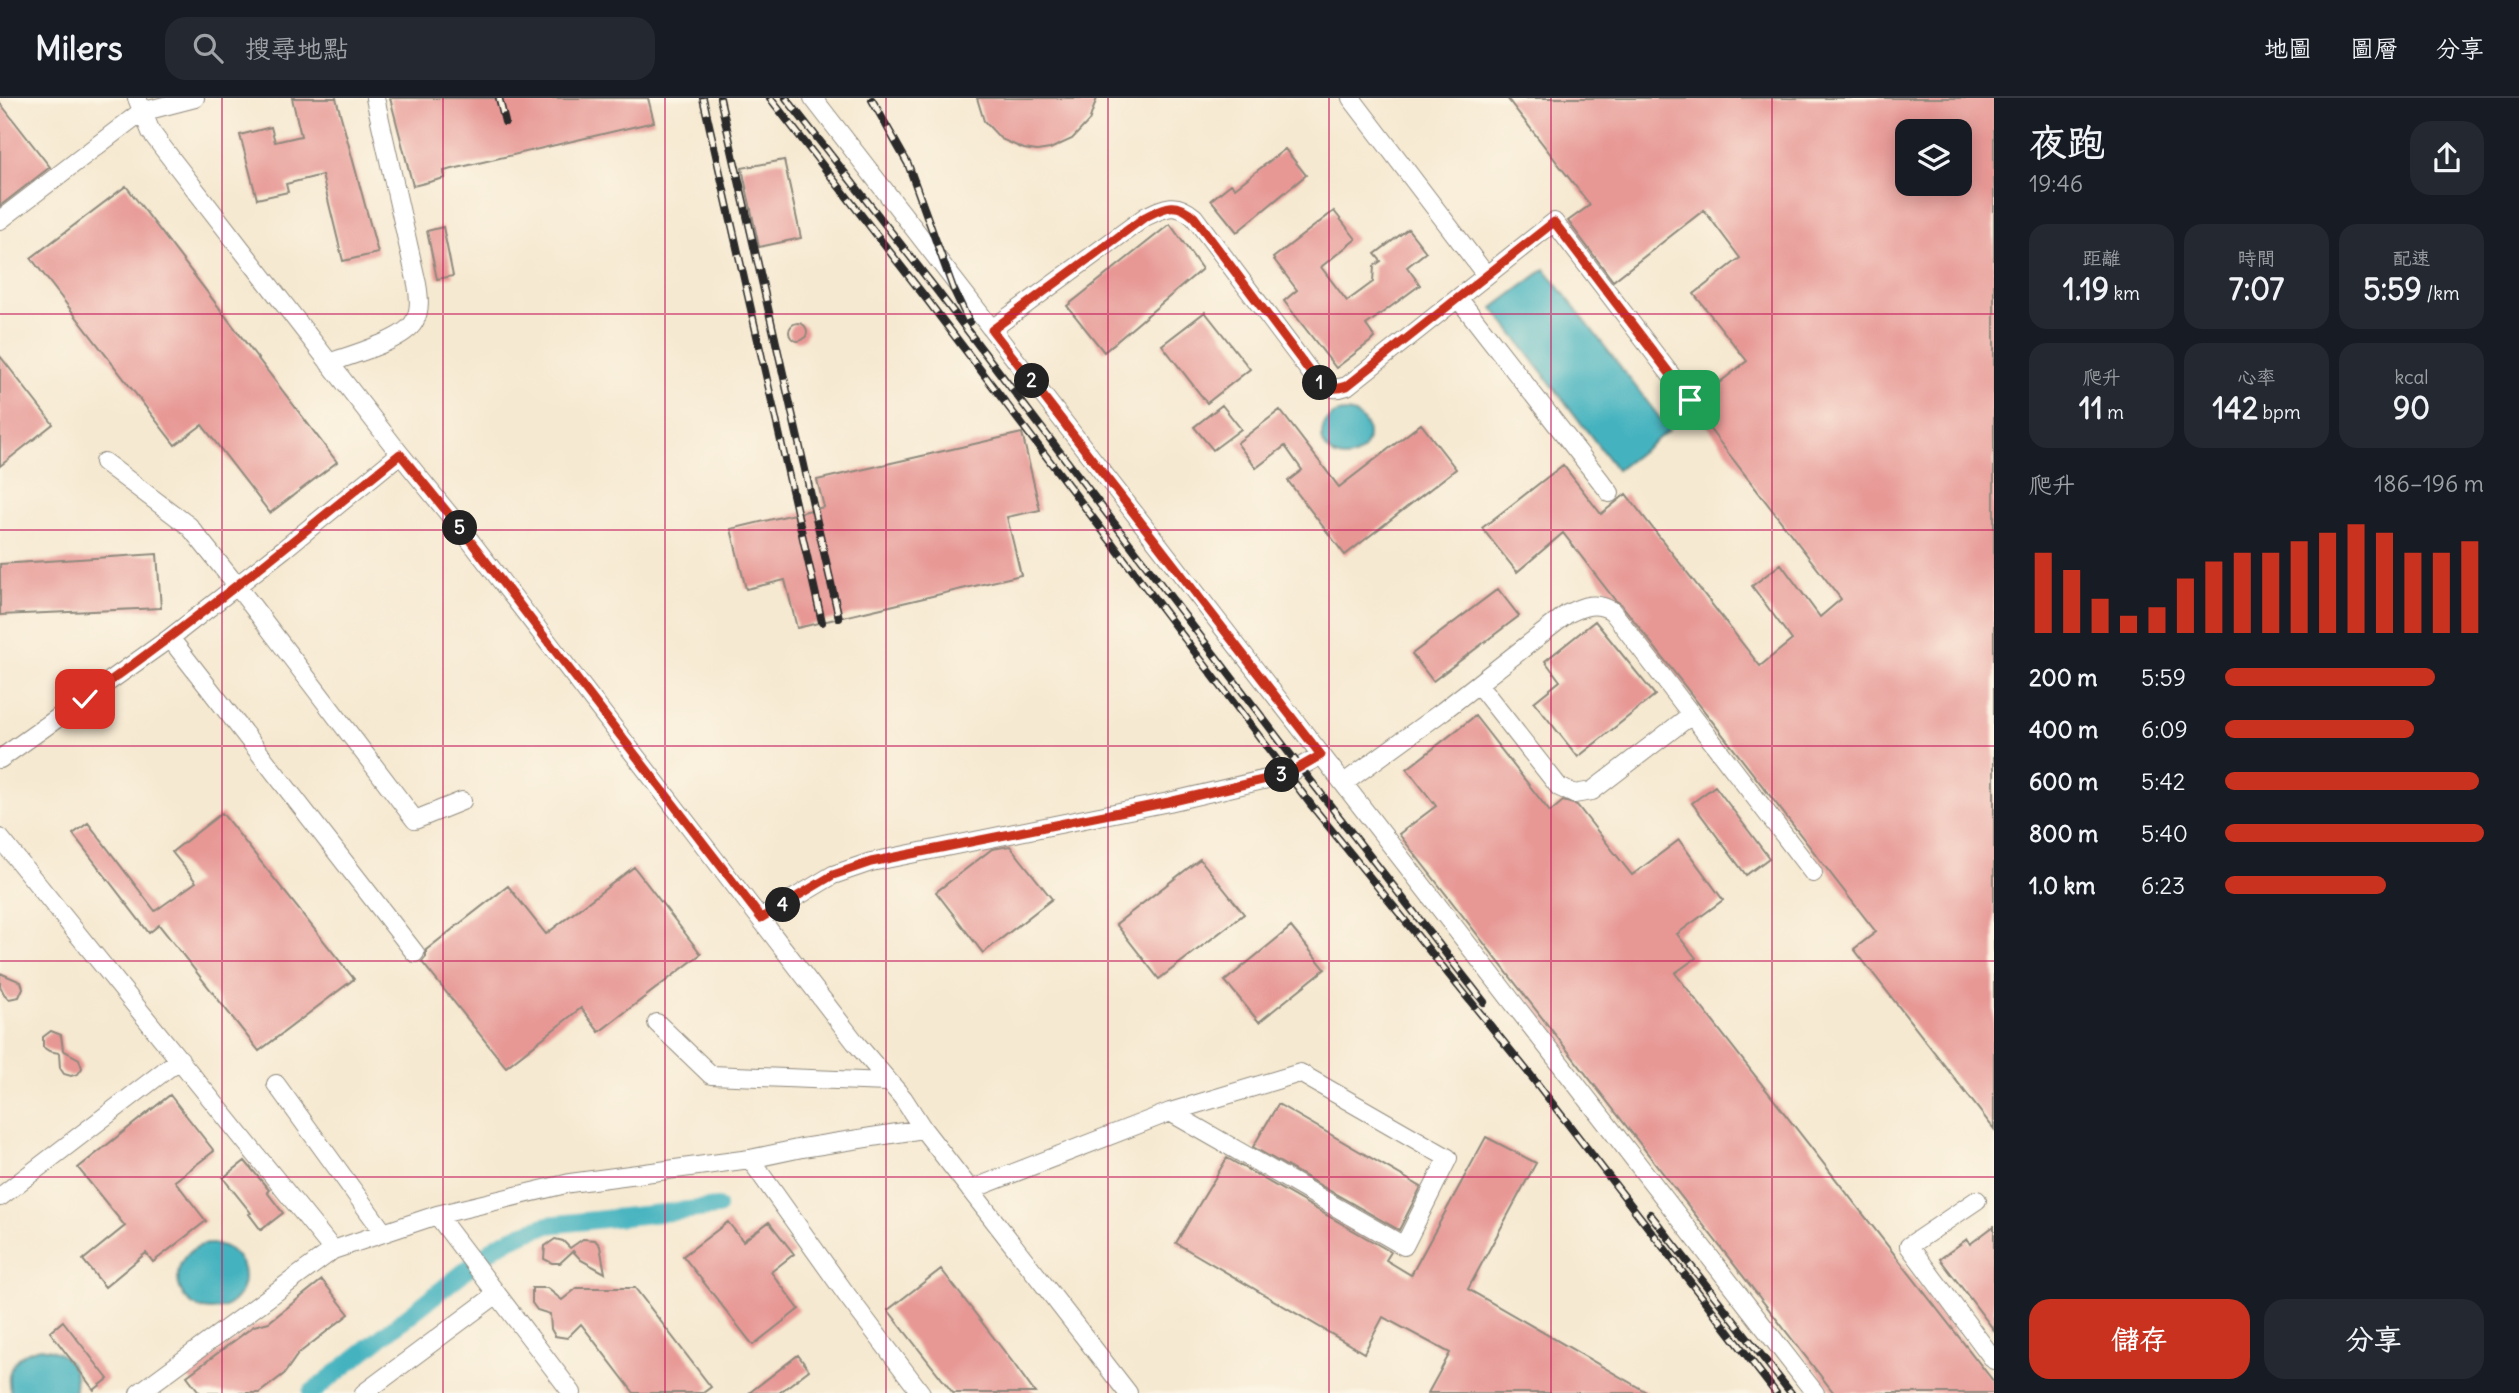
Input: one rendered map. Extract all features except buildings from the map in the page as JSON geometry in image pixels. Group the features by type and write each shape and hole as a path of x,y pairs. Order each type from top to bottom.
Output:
{"lane":[{"path":"0,220 139,105 195,98"},
{"path":"329,363 402,333 413,324 418,312 417,284 375,98"},
{"path":"813,98 1815,1393"},
{"path":"1351,98 1486,275"},
{"path":"139,105 151,132 887,1082 903,1098 923,1129 1128,1393"},
{"path":"992,330 1145,217 1172,206 1185,208 1314,377 1329,388 1347,386 1554,222 1690,400"},
{"path":"1458,298 1610,493"},
{"path":"0,759 170,638 400,454"},
{"path":"104,462 189,526 415,820 462,801"},
{"path":"1344,783 1567,614 1590,605 1603,606 1612,611 1813,873"},
{"path":"170,638 415,953"},
{"path":"1478,684 1559,787 1574,794 1592,791 1691,715"},
{"path":"761,918 833,875 871,862 1169,802 1288,774 1321,755"},
{"path":"0,838 333,1250"},
{"path":"657,1023 711,1075 887,1082"},
{"path":"0,1197 180,1059"},
{"path":"970,1190 1170,1112 1300,1073 1448,1158 1404,1246 1170,1112"},
{"path":"276,1084 384,1233"},
{"path":"139,1393 333,1250 437,1214 570,1183 750,1159 923,1129"},
{"path":"750,1159 846,1294 921,1393"},
{"path":"1977,1200 1909,1246 1994,1360"},
{"path":"437,1214 572,1393"},
{"path":"364,1393 497,1294"}],"water":[{"path":"1545,269 1669,430 1617,470 1493,308"},
{"path":"1345,412 1361,419 1368,435 1361,451 1345,458 1329,451 1322,435 1329,419"},
{"path":"204,1244 218,1244 230,1249 239,1258 244,1277 242,1290 235,1301 218,1310 204,1310 192,1305 183,1296 178,1284 178,1270 183,1258 192,1249"},
{"path":"41,1348 58,1353 69,1362 75,1376 74,1393 11,1393 9,1376 14,1363 25,1353"}],"waterway":[{"path":"311,1393 498,1245 524,1233 548,1225 717,1207"}],"railway":[{"path":"499,98 505,122"},
{"path":"703,98 822,622"},
{"path":"720,98 839,618"},
{"path":"770,98 925,297 1312,806 1528,1072 1776,1393"},
{"path":"786,98 1484,1002"},
{"path":"872,100 908,164 953,288 969,322"},
{"path":"1650,1214 1791,1393"}],"route":[{"path":"85,699 170,638 400,454 465,534 761,918 833,875 871,862 1169,802 1288,774 1321,755 992,330 1145,217 1172,206 1185,208 1314,377 1320,384 1338,389 1347,386 1554,222 1690,400"}]}
